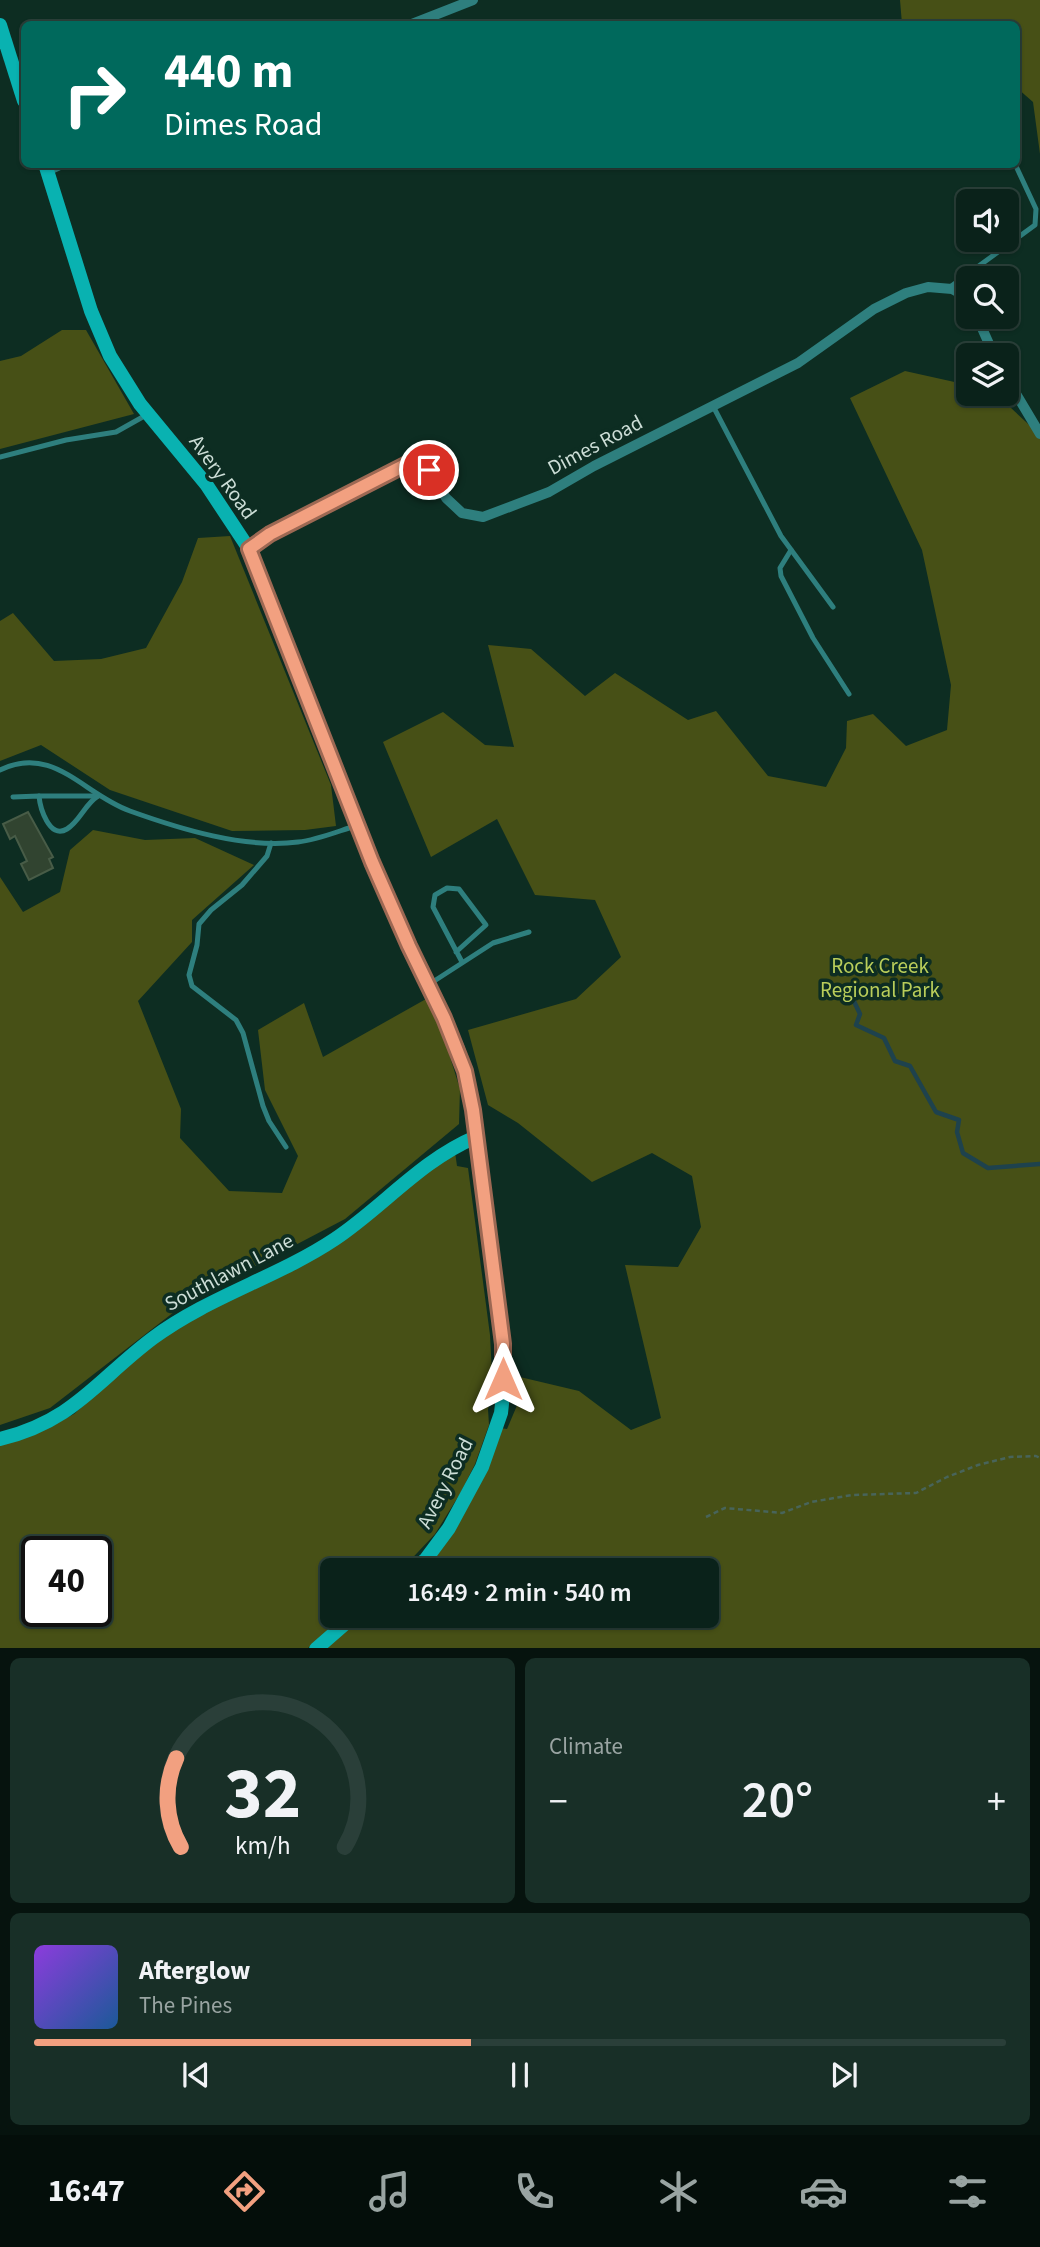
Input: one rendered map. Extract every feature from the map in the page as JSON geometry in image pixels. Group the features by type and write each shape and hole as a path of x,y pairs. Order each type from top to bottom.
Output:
{"street":[{"path":"420,21 473,0"},
{"path":"0,24 21,91"},
{"name":"Avery Road","path":"46,168 91,311 110,356 148,414 206,484 249,549 358,825 409,946 449,1028 465,1071 470,1090 503,1344 503,1395 501,1413 482,1467 449,1528 427,1558"},
{"name":"Dimes Road","path":"249,549 270,534 407,464 429,470 446,498 462,513 483,517 549,492 594,466 799,363 874,309 906,293 928,287 948,288"},
{"path":"948,288 956,292"},
{"path":"1019,399 1040,434"},
{"name":"Southlawn Lane","path":"0,1439 34,1429 58,1418 165,1330 222,1297 333,1241 430,1163 476,1137"},
{"path":"316,1648 340,1628"}],"lane":[{"path":"948,288 1035,225 1036,209 1017,168"},
{"path":"713,406 769,516 833,607"},
{"path":"0,457 66,440 116,432 148,414"},
{"path":"791,550 780,568 781,576 813,638 849,694"},
{"path":"0,770 27,762 47,764 98,796 129,811 215,836 248,842 309,840 358,825"},
{"path":"39,796 44,818 49,825 60,830 67,829 98,796"},
{"path":"13,797 98,796"},
{"path":"271,843 267,856 199,924 189,975 191,986 236,1020 243,1033 263,1106 286,1147"},
{"path":"456,951 486,925 459,889 447,888 435,895 433,907 456,951 462,962"},
{"path":"428,985 493,943 529,932"}],"path":[{"path":"706,1517 725,1508 782,1513 811,1502 852,1495 916,1493 978,1465 1010,1457 1040,1458"}],"green space":[{"path":"900,0 1040,0 1040,154 1033,102 1020,91 1020,21 902,21"},
{"path":"62,330 86,330 134,414 0,449 0,361 21,356"},
{"name":"Rock Creek Regional Park","path":"905,371 956,382 956,406 1009,406 1040,435 1040,1648 324,1648 348,1628 719,1628 719,1558 428,1558 500,1428 507,1429 518,1403 520,1377 579,1391 631,1430 661,1418 625,1265 678,1267 701,1227 692,1176 652,1153 592,1182 518,1123 488,1105 468,1030 576,999 621,957 595,900 535,895 497,819 431,857 383,742 443,712 485,745 514,747 488,645 531,649 585,696 615,673 688,720 716,711 768,776 826,787 846,748 847,721 873,714 906,746 947,730 951,685 922,550 850,398"},
{"path":"230,536 331,785 336,826 305,830 232,831 110,790 41,745 0,761 0,621 13,613 54,661 101,659 146,648 182,582 198,538"},
{"path":"93,830 145,840 195,838 254,865 192,920 192,942 138,1001 181,1109 180,1138 229,1191 282,1193 298,1156 265,1090 258,1030 304,1003 323,1057 426,999 445,1041 460,1089 459,1124 345,1219 187,1302 50,1408 0,1425 0,877 23,912 60,892 70,850"},
{"path":"455,1152 457,1166 468,1168 490,1335 493,1393 488,1409 489,1425 475,1464 461,1492 435,1534 412,1558 320,1558 320,1628 330,1628 308,1648 0,1648 0,1445 42,1431 74,1414 129,1364 175,1329 257,1285"}],"building":[{"path":"28,812 53,857 49,859 53,868 29,880 21,864 27,861 15,836 10,839 3,824"}],"waterway":[{"path":"850,993 860,1014 856,1025 884,1038 895,1061 910,1066 936,1112 959,1120 957,1132 963,1153 988,1168 1040,1164"}],"route":[{"path":"429,470 407,464 270,534 249,549 372,862 458,1049 465,1071 473,1110 503,1344 503,1379"}]}
